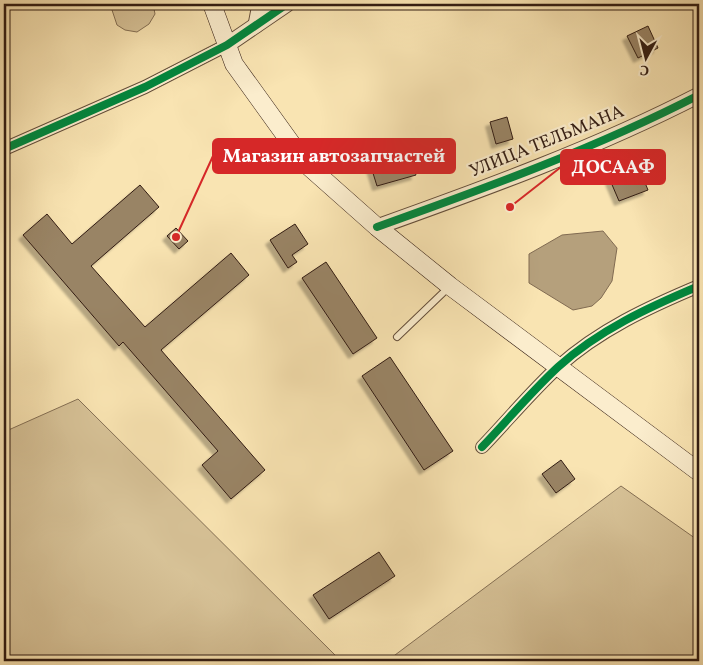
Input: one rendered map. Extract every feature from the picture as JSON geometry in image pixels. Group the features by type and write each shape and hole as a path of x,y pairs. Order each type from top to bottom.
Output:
{"main road":[{"path":"212,4 234,64 306,164 377,227 450,286 699,472"}],"street":[{"path":"256,25 260,4"},
{"path":"4,149 145,86 227,45 287,4"},
{"name":"УЛИЦА ТЕЛЬМАНА","path":"377,227 472,193 656,117 699,95"},
{"path":"482,447 558,367 598,337 649,307 699,286"}],"lane":[{"path":"397,337 450,286"}],"shaded area":[{"path":"110,4 153,4 155,14 149,24 137,32 125,30 117,25"},
{"path":"603,231 617,248 612,281 601,298 592,306 573,310 529,283 529,254 562,235"},
{"path":"78,399 341,661 4,661 4,432"},
{"path":"621,486 699,541 699,661 387,661"}],"building":[{"path":"648,26 658,48 638,58 627,36"},
{"path":"507,117 513,139 496,144 490,122"},
{"path":"376,151 381,168 411,159 416,175 377,186 367,154"},
{"path":"639,168 648,190 619,201 610,180"},
{"path":"140,185 159,207 91,266 145,327 231,253 249,275 161,350 265,470 231,499 202,465 218,451 123,342 119,346 23,235 47,214 72,244"},
{"path":"295,224 308,244 292,255 297,262 288,268 270,240"},
{"path":"176,228 188,241 179,249 167,236"},
{"path":"326,262 377,338 353,354 302,278"},
{"path":"390,357 453,451 424,470 362,376"},
{"path":"561,460 575,479 556,493 542,474"},
{"path":"379,552 395,576 329,619 313,595"}],"cycle path":[{"path":"4,149 145,87 227,45 287,4"},
{"path":"377,227 581,150 699,95"},
{"path":"482,447 538,386 558,367 590,342 625,320 699,286"}],"place":[{"name":"ДОСААФ","path":"510,207"},
{"name":"Магазин автозапчастей","path":"176,237"}]}
